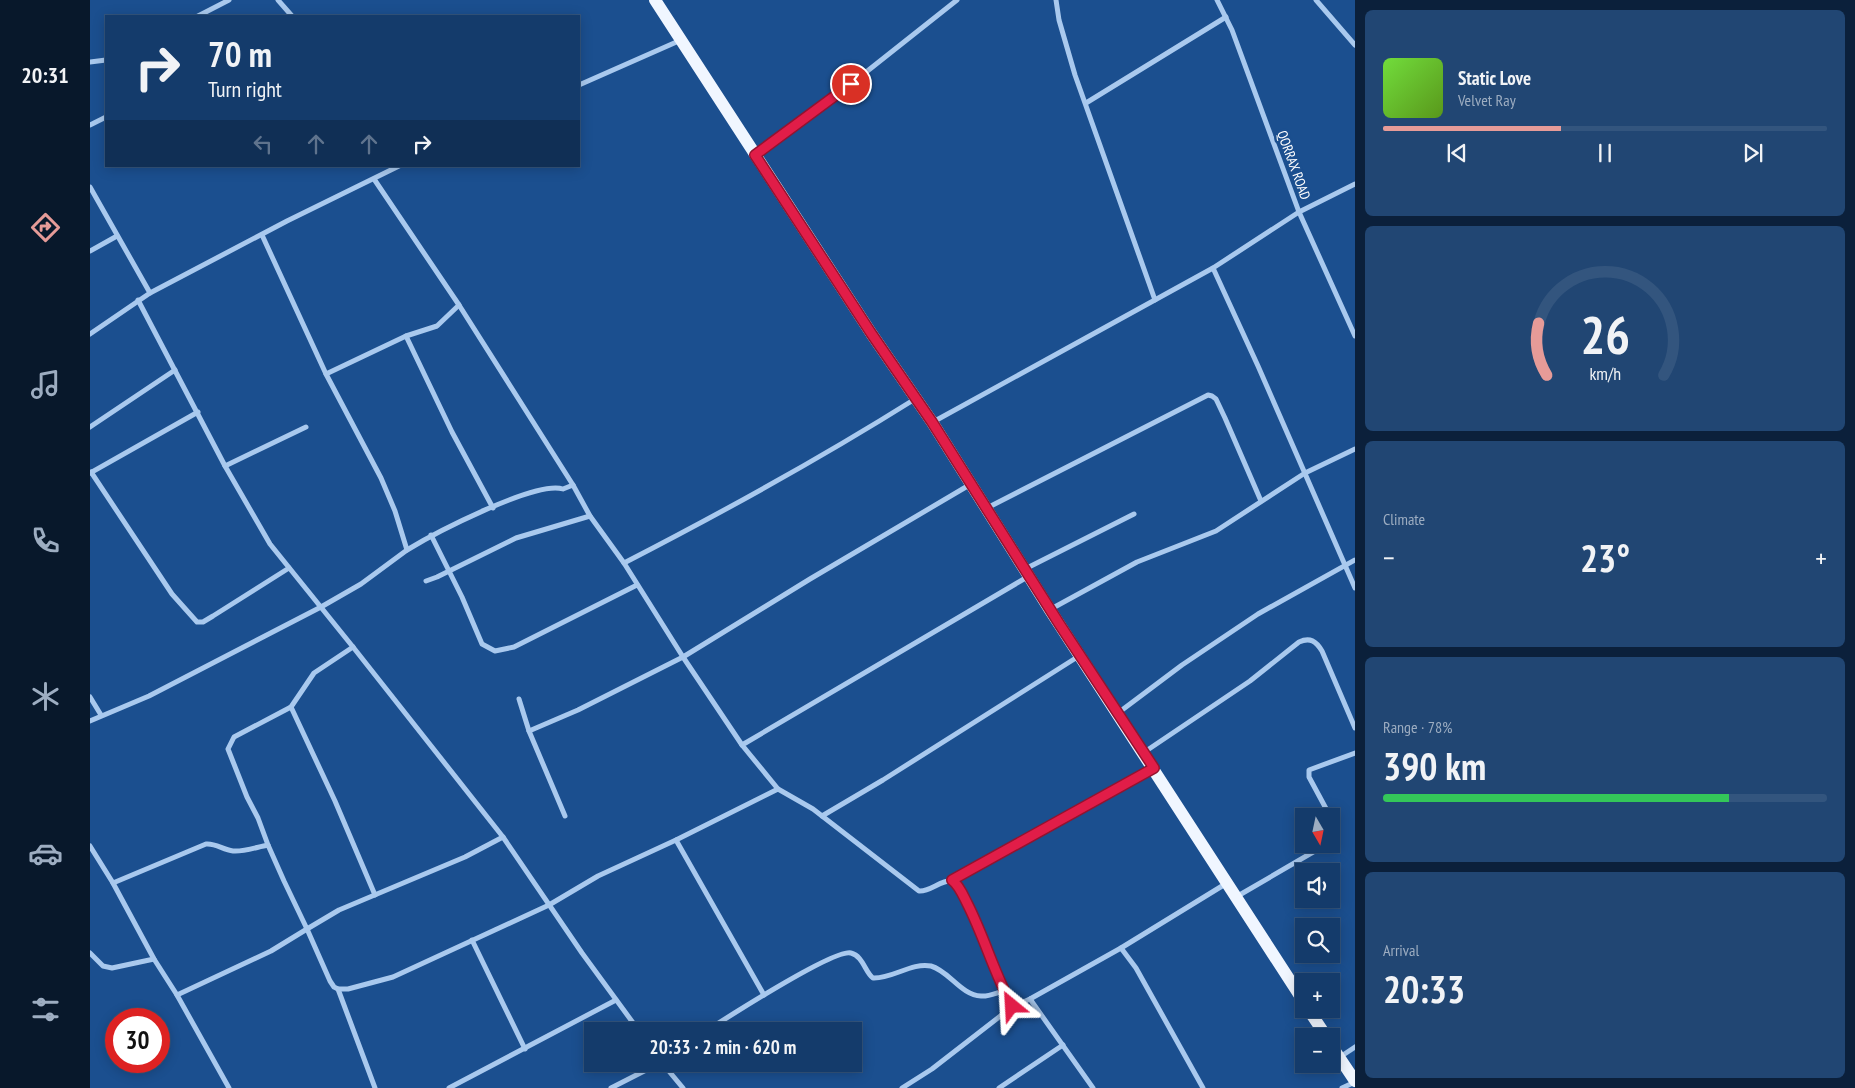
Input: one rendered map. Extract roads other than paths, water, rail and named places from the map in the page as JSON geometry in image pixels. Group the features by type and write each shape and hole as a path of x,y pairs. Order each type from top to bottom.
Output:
{"main road":[{"path":"655,0 932,422 1079,656 1154,768 1295,988"},
{"path":"1340,1057 1355,1082"}],"street":[{"path":"200,15 229,0"},
{"path":"278,0 291,15"},
{"path":"755,155 851,84 957,0"},
{"path":"1056,0 1075,75 1155,300"},
{"name":"QORRAX ROAD","path":"1217,0 1226,17 1299,212 1355,336"},
{"path":"1316,0 1355,45"},
{"path":"1086,103 1226,17"},
{"path":"580,85 682,40"},
{"path":"90,62 105,60"},
{"path":"90,125 105,118"},
{"path":"90,334 150,292 398,167"},
{"path":"374,178 459,305 573,484 590,516 624,563 683,657 742,745 778,789 822,816 922,892 952,880 1154,768"},
{"path":"932,422 1213,268 1299,212 1355,184"},
{"path":"90,187 150,292"},
{"path":"262,235 326,374 381,478 395,511 407,550"},
{"path":"90,251 117,236"},
{"path":"1213,268 1355,588"},
{"path":"138,300 225,466 270,544 502,837 632,1022"},
{"path":"326,374 406,336 438,326 459,305"},
{"path":"406,336 452,432 493,508"},
{"path":"90,427 175,370"},
{"path":"987,508 1208,395 1216,399 1261,501"},
{"path":"624,563 686,531 848,441 916,399"},
{"path":"198,412 91,472 172,594 197,622 203,622 289,568"},
{"path":"225,466 306,426"},
{"path":"1050,610 1137,562 1216,531 1304,473 1355,449"},
{"path":"90,721 149,696 321,608 361,584 431,535 535,491 557,487 563,489 573,484"},
{"path":"528,732 578,710 683,657 971,484"},
{"path":"742,745 1028,572 1134,514"},
{"path":"426,581 516,538 590,516"},
{"path":"431,535 482,644 495,651 514,647 637,585"},
{"path":"1117,714 1182,665 1258,614 1346,568 1355,560"},
{"path":"1346,568 1355,571"},
{"path":"1143,753 1250,681 1300,642 1307,639 1313,640 1322,651 1355,728"},
{"path":"353,647 314,674 291,707 234,737 228,749 284,881 330,981 338,989 348,989 393,976 549,905 598,876 676,840 778,789"},
{"path":"822,816 883,780 1079,656"},
{"path":"90,697 101,715"},
{"path":"519,699 528,732 565,816"},
{"path":"291,707 335,801 375,895"},
{"path":"1326,808 1308,776 1309,770 1355,753"},
{"path":"177,995 272,951 339,910 465,857 502,837"},
{"path":"676,840 764,995"},
{"path":"113,883 206,844 214,844 231,851 268,845"},
{"path":"90,846 113,883 154,959 177,995 229,1088"},
{"path":"1236,898 1312,853"},
{"path":"952,880 959,887 978,926 1012,1006"},
{"path":"902,1088 932,1069 1012,1006 1030,999 1121,948 1227,883"},
{"path":"472,940 525,1049"},
{"path":"1121,948 1136,968 1203,1088"},
{"path":"720,1022 754,999 832,957 848,952 854,954 859,959 873,978 922,966 931,966 975,995 987,996 1004,991"},
{"path":"90,953 103,966 112,968 154,959"},
{"path":"338,989 375,1088"},
{"path":"1030,999 1093,1088"},
{"path":"449,1088 616,1000"},
{"path":"999,1088 1063,1045"},
{"path":"1340,1057 1355,1047"},
{"path":"610,1088 642,1072"},
{"path":"670,1072 684,1088"},
{"path":"1342,1088 1355,1082"}]}
